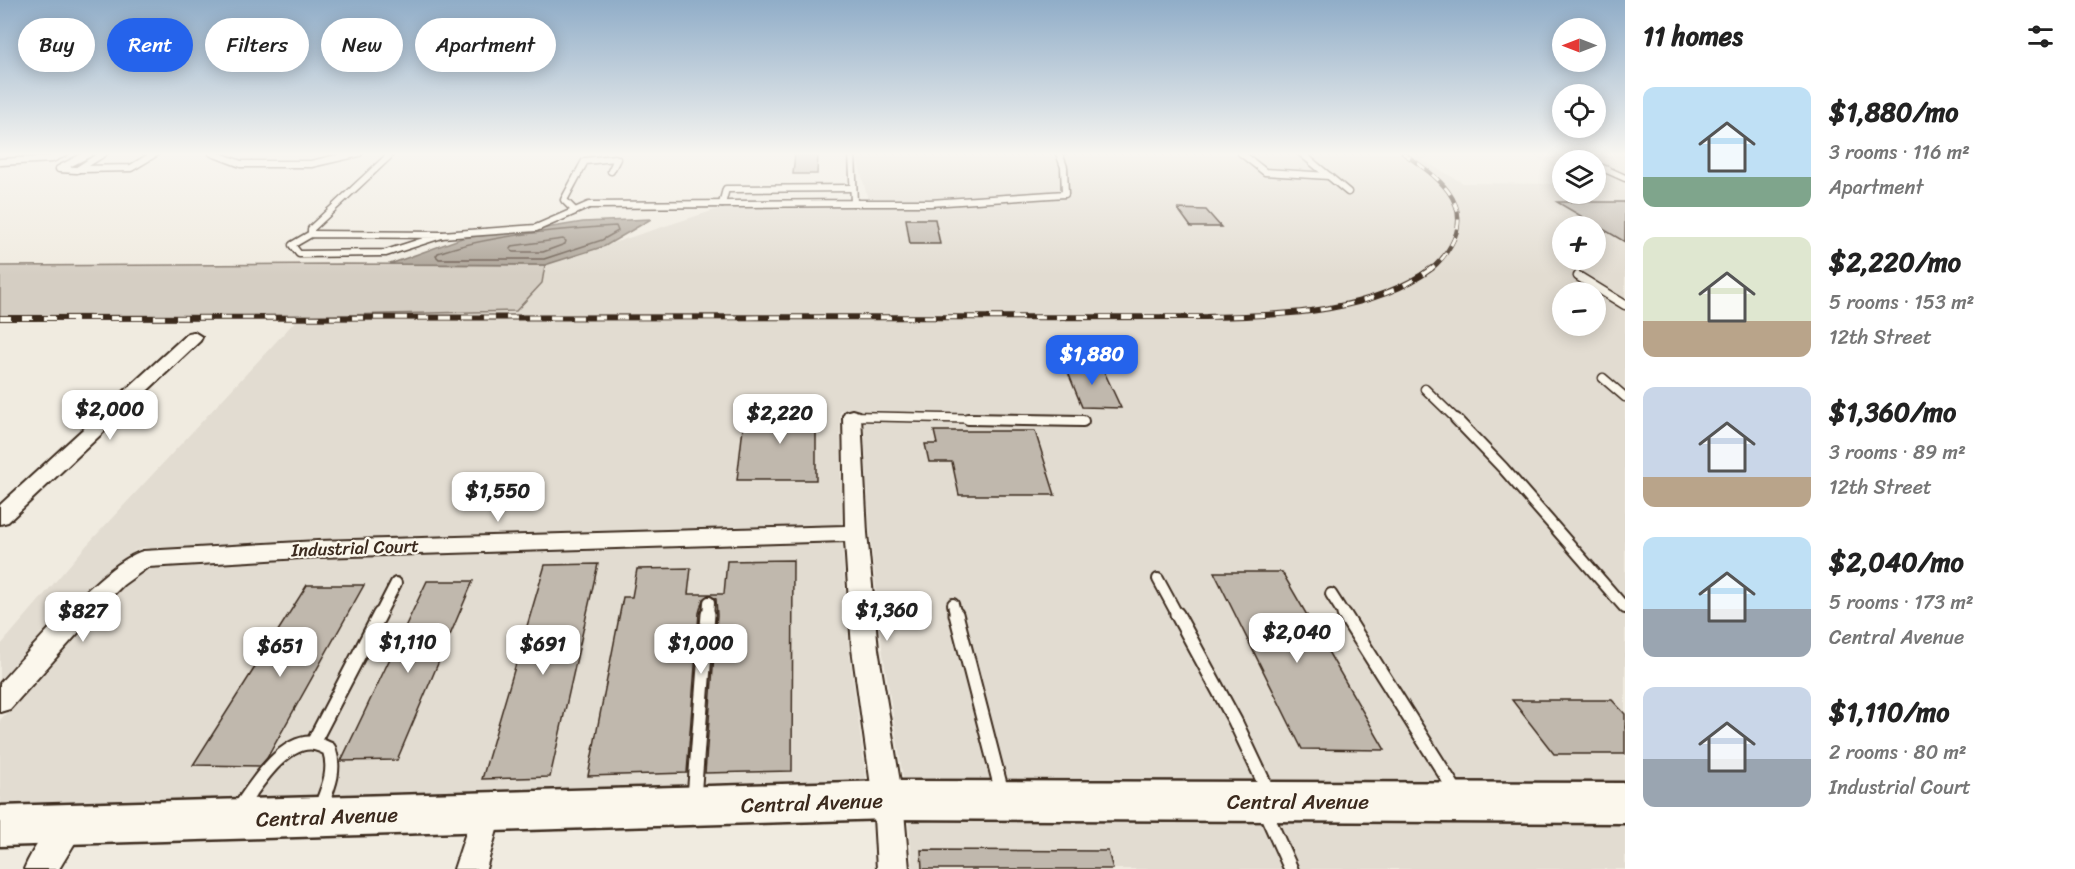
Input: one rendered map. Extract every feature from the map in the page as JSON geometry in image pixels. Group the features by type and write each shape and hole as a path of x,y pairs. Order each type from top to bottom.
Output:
{"street":[{"path":"0,517 194,337"},
{"path":"852,417 856,533 866,649 888,800 893,869"},
{"name":"Industrial Court","path":"0,701 95,598 115,579 143,559 318,549 856,533"},
{"name":"Central Avenue","path":"0,826 888,800 1625,803"},
{"path":"470,869 487,812"},
{"path":"40,869 72,824"}],"lane":[{"path":"311,234 311,229 349,194"},
{"path":"567,194 564,200 574,210"},
{"path":"722,204 725,194"},
{"path":"853,194 854,204"},
{"path":"442,235 386,253 298,254 292,244 311,234 442,235 536,228 590,205 930,203 1065,194"},
{"path":"1578,276 1625,305"},
{"path":"1603,378 1625,398"},
{"path":"1425,390 1469,429 1563,540 1625,608"},
{"path":"852,417 1083,421"},
{"path":"1158,579 1235,721 1292,869"},
{"path":"313,743 396,583"},
{"path":"1331,594 1464,802"},
{"path":"693,806 709,602"},
{"path":"953,604 1004,801"},
{"path":"232,819 264,774 283,755 302,744 313,743 329,749 335,765 316,817"}],"shaded area":[{"path":"866,194 1552,194 1552,204 1606,204 1606,194 1625,194 1625,787 904,784 882,648 870,533 863,410 840,410 842,525 323,540 153,550 144,547 134,551 129,558 103,576 0,682 0,646 86,546 300,316 516,311 542,283 545,265 724,207 870,208"},
{"path":"545,265 542,283 516,311 300,316 0,316 0,266"},
{"path":"842,542 849,649 867,785 0,810 0,720 110,599 127,582 147,568 313,558"},
{"path":"908,816 1625,819 1625,869 913,869"}],"water":[{"path":"651,219 605,246 545,265 390,264 462,238 583,222"}],"building":[{"path":"1625,202 1625,242 1606,231 1606,216 1581,216 1560,204"},
{"path":"1178,209 1206,210 1221,227 1191,227"},
{"path":"906,219 935,219 940,244 910,244"},
{"path":"1065,365 1101,365 1121,408 1082,407"},
{"path":"769,405 816,405 816,480 737,480 744,419 768,419"},
{"path":"934,431 1035,431 1055,495 959,495 952,462 929,462 925,444 937,444"},
{"path":"793,560 792,771 705,773 717,615 716,599 709,595 703,599 699,613 687,773 588,776 623,597 632,597 637,569 691,568 688,594 724,594 727,561"},
{"path":"598,564 550,777 482,779 545,565"},
{"path":"1214,572 1282,572 1385,750 1302,749"},
{"path":"427,581 473,581 397,760 341,761"},
{"path":"307,585 364,585 267,758 260,766 193,765"},
{"path":"1512,700 1612,700 1625,714 1625,754 1554,754"},
{"path":"921,850 1108,851 1113,869 922,869"}],"railway":[{"path":"1430,270 1442,259 1457,230 1458,216 1455,203 1449,194"},
{"path":"0,318 1206,317 1264,315 1324,309 1353,303 1381,295 1408,283 1432,268"}]}
